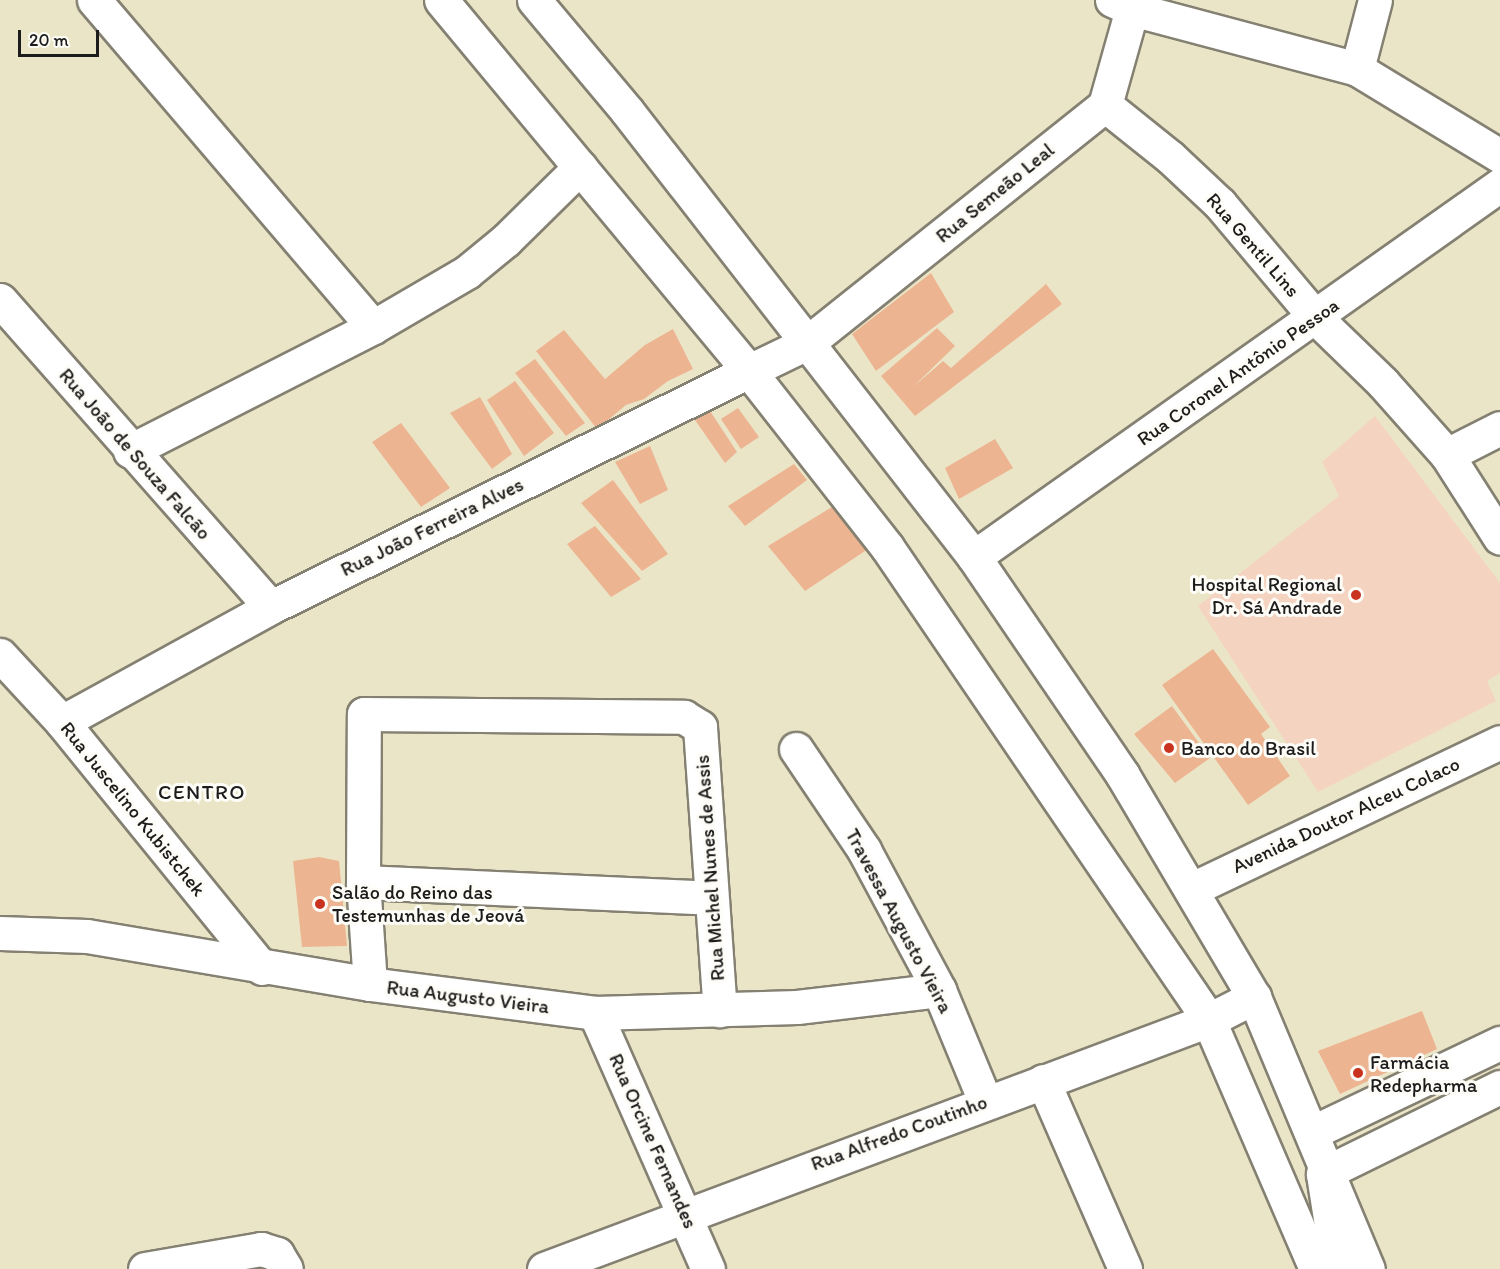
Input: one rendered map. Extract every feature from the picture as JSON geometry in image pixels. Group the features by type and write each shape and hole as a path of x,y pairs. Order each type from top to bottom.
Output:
{"street":[{"path":"94,0 373,327"},
{"path":"441,0 749,371 887,547 1209,1020 1316,1269"},
{"path":"534,0 627,111 974,557 1122,774 1254,997 1313,1132 1326,1184 1338,1269"},
{"path":"1357,69 1375,0"},
{"path":"1105,105 1122,4 1357,69 1500,156"},
{"name":"Rua Semeão Leal","path":"807,343 1105,105"},
{"name":"Rua Gentil Lins","path":"1105,105 1170,157 1220,204 1316,318 1383,383 1447,455 1500,538"},
{"path":"130,452 373,327 466,272 506,240 580,167"},
{"name":"Rua Coronel Antônio Pessoa","path":"974,557 1316,318 1500,185"},
{"name":"Rua João de Souza Falcão","path":"0,300 130,452 271,607"},
{"name":"Rua João Ferreira Alves","path":"62,722 271,607 807,343"},
{"path":"1447,455 1500,428"},
{"name":"Rua Juscelino Kubistchek","path":"0,655 62,722 262,968"},
{"name":"Rua Michel Nunes de Assis","path":"363,882 362,721 367,713 691,718 700,727 720,1010"},
{"name":"Avenida Doutor Alceu Colaco","path":"1192,889 1500,742"},
{"name":"Travessa Augusto Vieira","path":"796,749 864,850 939,990 985,1101"},
{"path":"370,984 363,882 711,898"},
{"name":"Rua Augusto Vieira","path":"0,933 87,936 162,946 262,968 595,1013 807,1006 939,990"},
{"name":"Rua Alfredo Coutinho","path":"544,1269 985,1101 1209,1020 1254,997"},
{"name":"Rua Orcine Fernandes","path":"595,1013 686,1213 708,1269"},
{"path":"1313,1132 1500,1043"},
{"path":"1042,1081 1125,1269"},
{"path":"1326,1184 1500,1087"},
{"path":"1326,1184 1368,1269"},
{"path":"145,1269 270,1250 286,1269"}],"shaded area":[{"name":"Hospital Regional Dr. Sá Andrade","path":"1375,416 1500,583 1500,673 1487,681 1496,701 1318,792 1198,606 1339,496 1322,462"}],"building":[{"path":"931,273 954,312 876,371 852,334"},
{"path":"1046,284 1062,304 915,416 881,376 937,328 955,346 913,387 943,361 951,368"},
{"path":"673,329 693,369 668,381 644,399 626,405 597,429 536,351 564,330 605,379 645,345"},
{"path":"535,359 585,423 566,436 515,373"},
{"path":"515,381 554,433 524,456 487,400"},
{"path":"480,397 512,454 492,469 450,413"},
{"path":"738,408 759,437 741,449 721,419"},
{"path":"710,411 737,452 725,463 695,420"},
{"path":"401,423 450,488 421,507 372,442"},
{"path":"995,439 1013,468 959,499 945,468"},
{"path":"650,446 668,490 640,504 615,462"},
{"path":"794,464 807,480 745,526 728,506"},
{"path":"613,480 668,554 642,571 581,503"},
{"path":"832,507 868,549 805,591 768,546"},
{"path":"595,526 641,579 611,597 567,544"},
{"path":"1213,649 1270,727 1261,734 1290,776 1248,805 1162,685"},
{"path":"1172,706 1210,758 1175,783 1134,734"},
{"name":"Salão do Reino das Testemunhas de Jeová","path":"319,857 339,861 347,946 302,947 293,861"},
{"name":"Farmácia Redepharma","path":"1422,1011 1437,1049 1340,1094 1318,1051"}],"place":[{"name":"Hospital Regional Dr. Sá Andrade","path":"1356,595"},
{"name":"Banco do Brasil","path":"1169,748"},
{"name":"Salão do Reino das Testemunhas de Jeová","path":"320,904"},
{"name":"Farmácia Redepharma","path":"1358,1073"}],"district":[{"name":"CENTRO","path":"202,792"}]}
